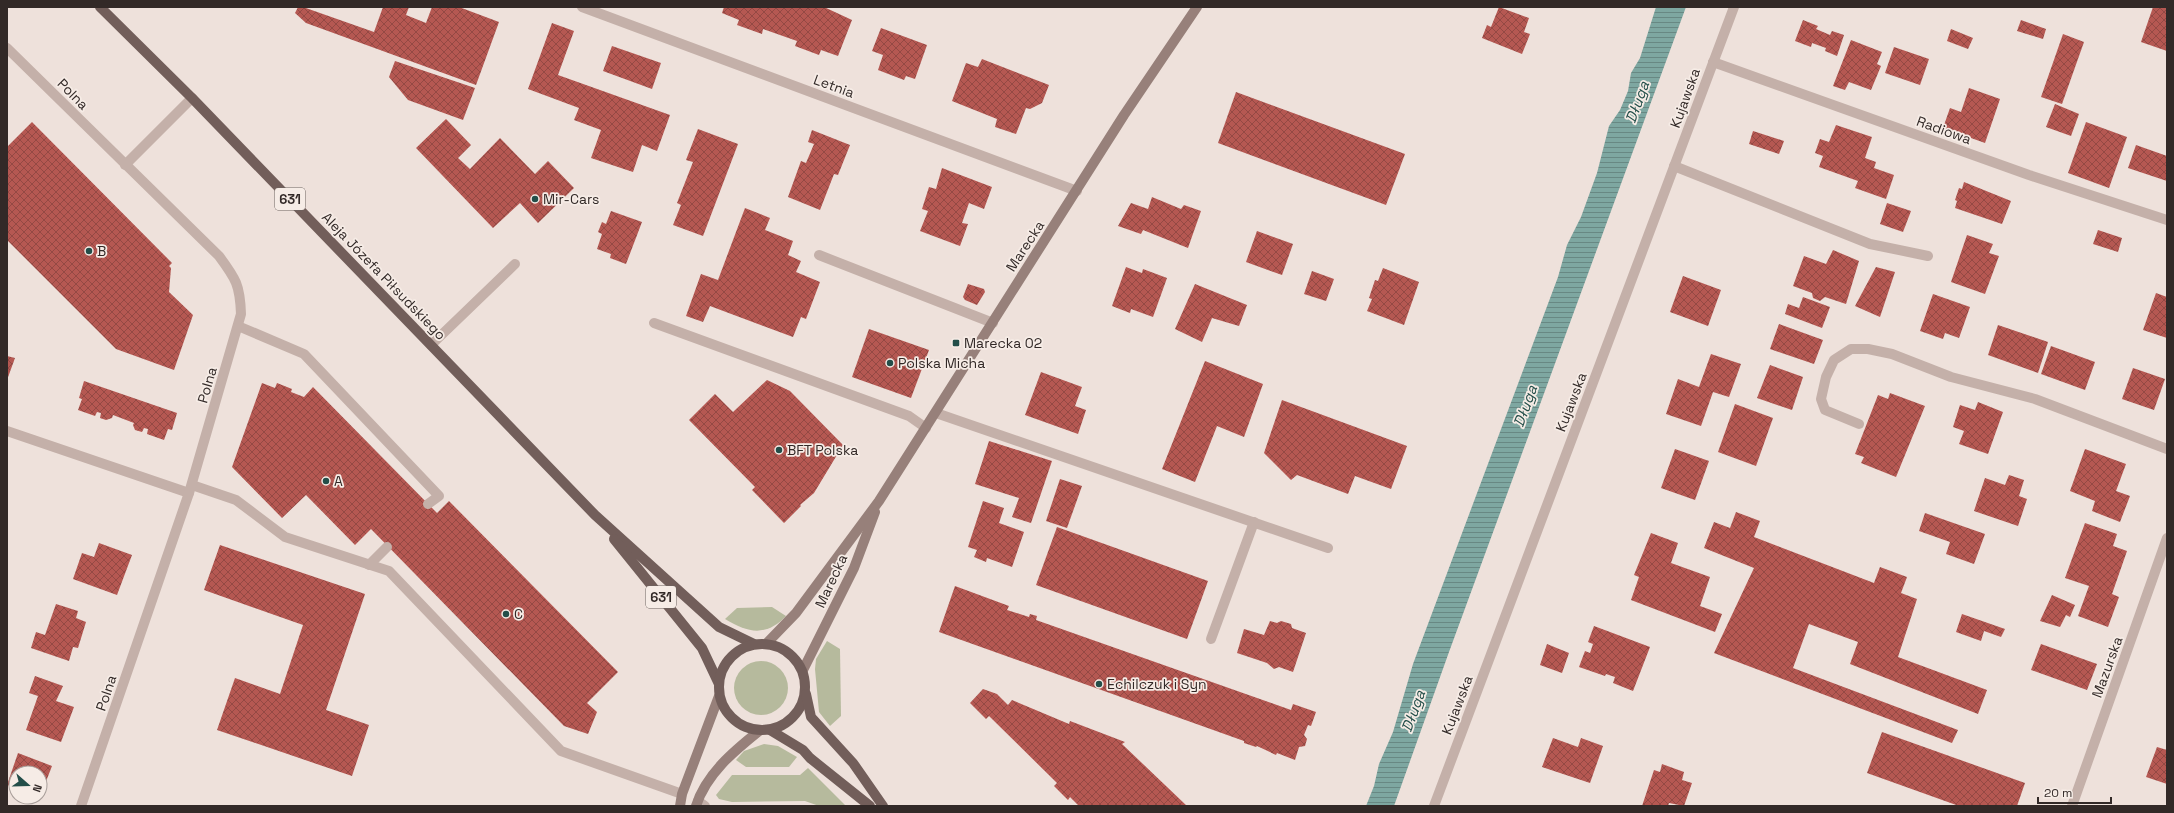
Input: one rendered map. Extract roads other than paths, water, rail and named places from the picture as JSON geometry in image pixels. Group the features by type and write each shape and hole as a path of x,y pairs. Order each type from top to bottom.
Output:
{"main road":[{"name":"Aleja Józefa Piłsudskiego","path":"100,7 192,98 595,515 719,627 754,644"},
{"name":"Aleja Józefa Piłsudskiego","path":"595,515 702,648 719,684"},
{"path":"806,694 797,714 780,727 759,731 748,729 734,720 723,706 719,696 719,684 721,673 730,658 743,648 754,644 766,644 778,646 788,652 803,670 811,717 852,763 883,806"},
{"path":"770,730 803,750 810,758 870,806"}],"street":[{"name":"Letnia","path":"582,7 1077,191"},
{"name":"Marecka","path":"766,644 796,613 879,501 1124,115 1197,7"},
{"name":"Kujawska","path":"1434,806 1734,7"},
{"name":"Polna","path":"7,48 218,256 232,274 241,292 241,314 238,326 191,489 81,806"},
{"name":"Radiowa","path":"1713,62 2029,175 2167,220"},
{"path":"125,165 192,98"},
{"path":"1674,166 1870,244 1928,256"},
{"path":"819,255 993,322"},
{"path":"431,345 515,264"},
{"path":"654,323 909,416 926,428"},
{"path":"238,326 304,354 439,496 428,504"},
{"path":"1859,424 1824,410 1821,399 1826,377 1834,360 1851,349 1868,349 1892,354 1951,377 2036,399 2167,448"},
{"path":"936,412 1328,548"},
{"path":"7,431 191,489 236,500 285,537 389,571 561,751 682,794"},
{"name":"Marecka","path":"803,670 854,568 879,501"},
{"path":"1211,639 1254,522"},
{"name":"Mazurska","path":"2072,806 2167,538"},
{"path":"369,564 387,547"},
{"path":"680,806 682,794 719,696"},
{"path":"700,804 708,782 730,755 759,731"}],"water":[{"name":"Długa","path":"1656,7 1686,7 1449,652 1394,806 1366,806 1374,786 1379,764 1393,732 1413,664 1558,277 1567,245 1581,217 1597,173 1609,126 1620,110 1628,91 1631,73 1640,58"}],"place":[{"name":"Mir-Cars","path":"535,199"},
{"name":"B","path":"89,251"},
{"name":"Marecka 02","path":"956,343"},
{"name":"Polska Micha","path":"890,363"},
{"name":"BFT Polska","path":"779,450"},
{"name":"A","path":"326,481"},
{"name":"C","path":"506,614"},
{"name":"Echilczuk i Syn","path":"1099,684"}]}
